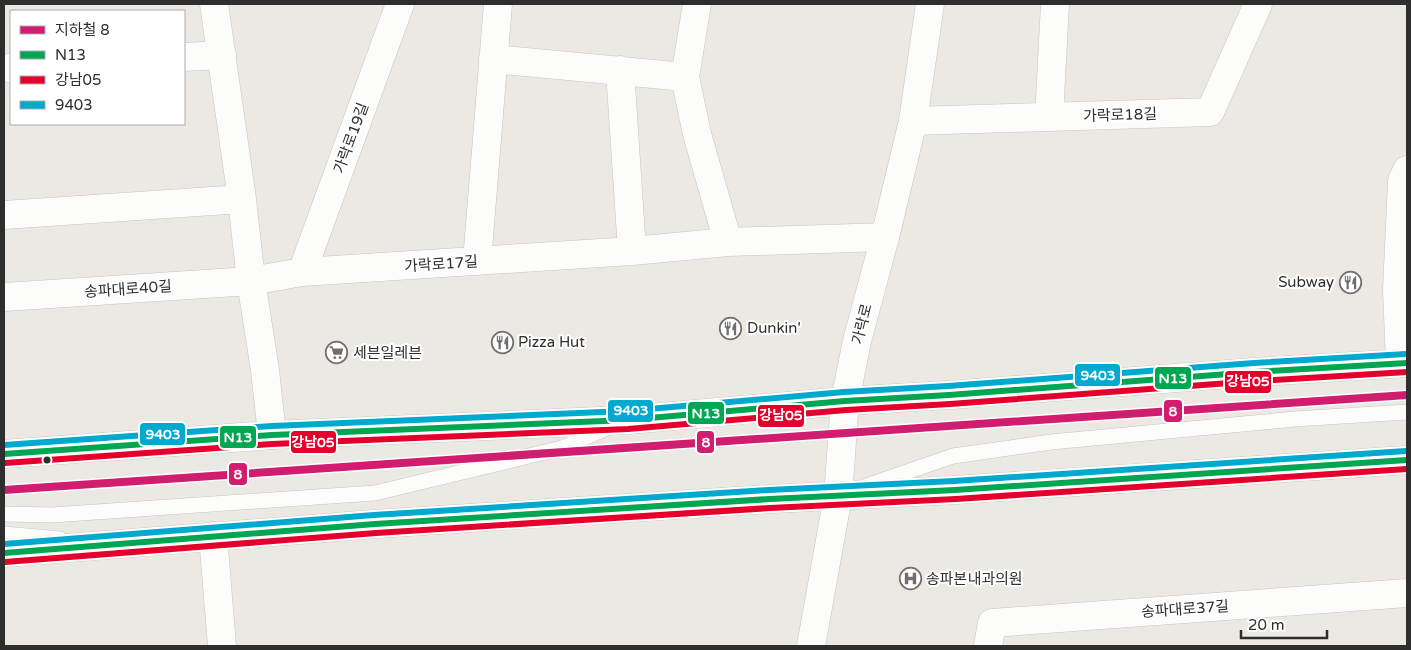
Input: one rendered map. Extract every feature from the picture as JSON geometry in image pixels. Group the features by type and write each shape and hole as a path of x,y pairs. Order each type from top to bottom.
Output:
{"main road":[{"path":"4,454 272,435 627,420 845,401 1403,363"},
{"path":"4,553 376,524 770,499 955,490 1407,460"}],"street":[{"path":"214,4 242,199 272,435"},
{"name":"가락로19길","path":"302,272 400,4"},
{"path":"477,261 498,4"},
{"path":"697,4 685,77 697,134 728,242"},
{"name":"가락로","path":"811,646 838,496 845,401 857,341 913,121 930,4"},
{"path":"1049,117 1055,4"},
{"name":"가락로18길","path":"913,121 1210,112 1258,4"},
{"path":"185,57 222,55"},
{"path":"493,59 685,77"},
{"path":"620,70 632,251"},
{"path":"1403,363 1397,290 1402,182 1407,170"},
{"path":"4,215 242,199"},
{"name":"가락로17길","path":"251,281 302,272 632,251 728,242 885,237"},
{"name":"송파대로40길","path":"4,297 251,281"},
{"path":"213,536 222,646"},
{"name":"송파대로37길","path":"990,635 1407,593"}],"lane":[{"path":"838,496 953,456 1051,442 1295,419 1407,412"},
{"path":"4,514 52,515 375,494 562,448 627,420"},
{"path":"4,534 111,545"}],"metro line":[{"name":"8","path":"4,490 1407,395"}],"transit line":[{"name":"9403","path":"4,445 272,426 626,411 844,392 1406,354"},
{"name":"N13","path":"4,454 272,435 627,420 845,401 1407,363"},
{"name":"강남05","path":"5,463 272,444 628,429 846,410 1407,372"},
{"name":"9403","path":"4,544 374,515 769,490 954,481 1406,451"},
{"name":"N13","path":"4,553 375,524 770,499 955,490 1407,460"},
{"name":"강남05","path":"5,562 376,533 770,508 956,499 1407,469"}],"place":[{"name":"Subway","path":"1350,282"},
{"name":"Dunkin'","path":"731,328"},
{"name":"Pizza Hut","path":"502,342"},
{"name":"세븐일레븐","path":"337,353"},
{"name":"송파본내과의원","path":"910,579"}]}
